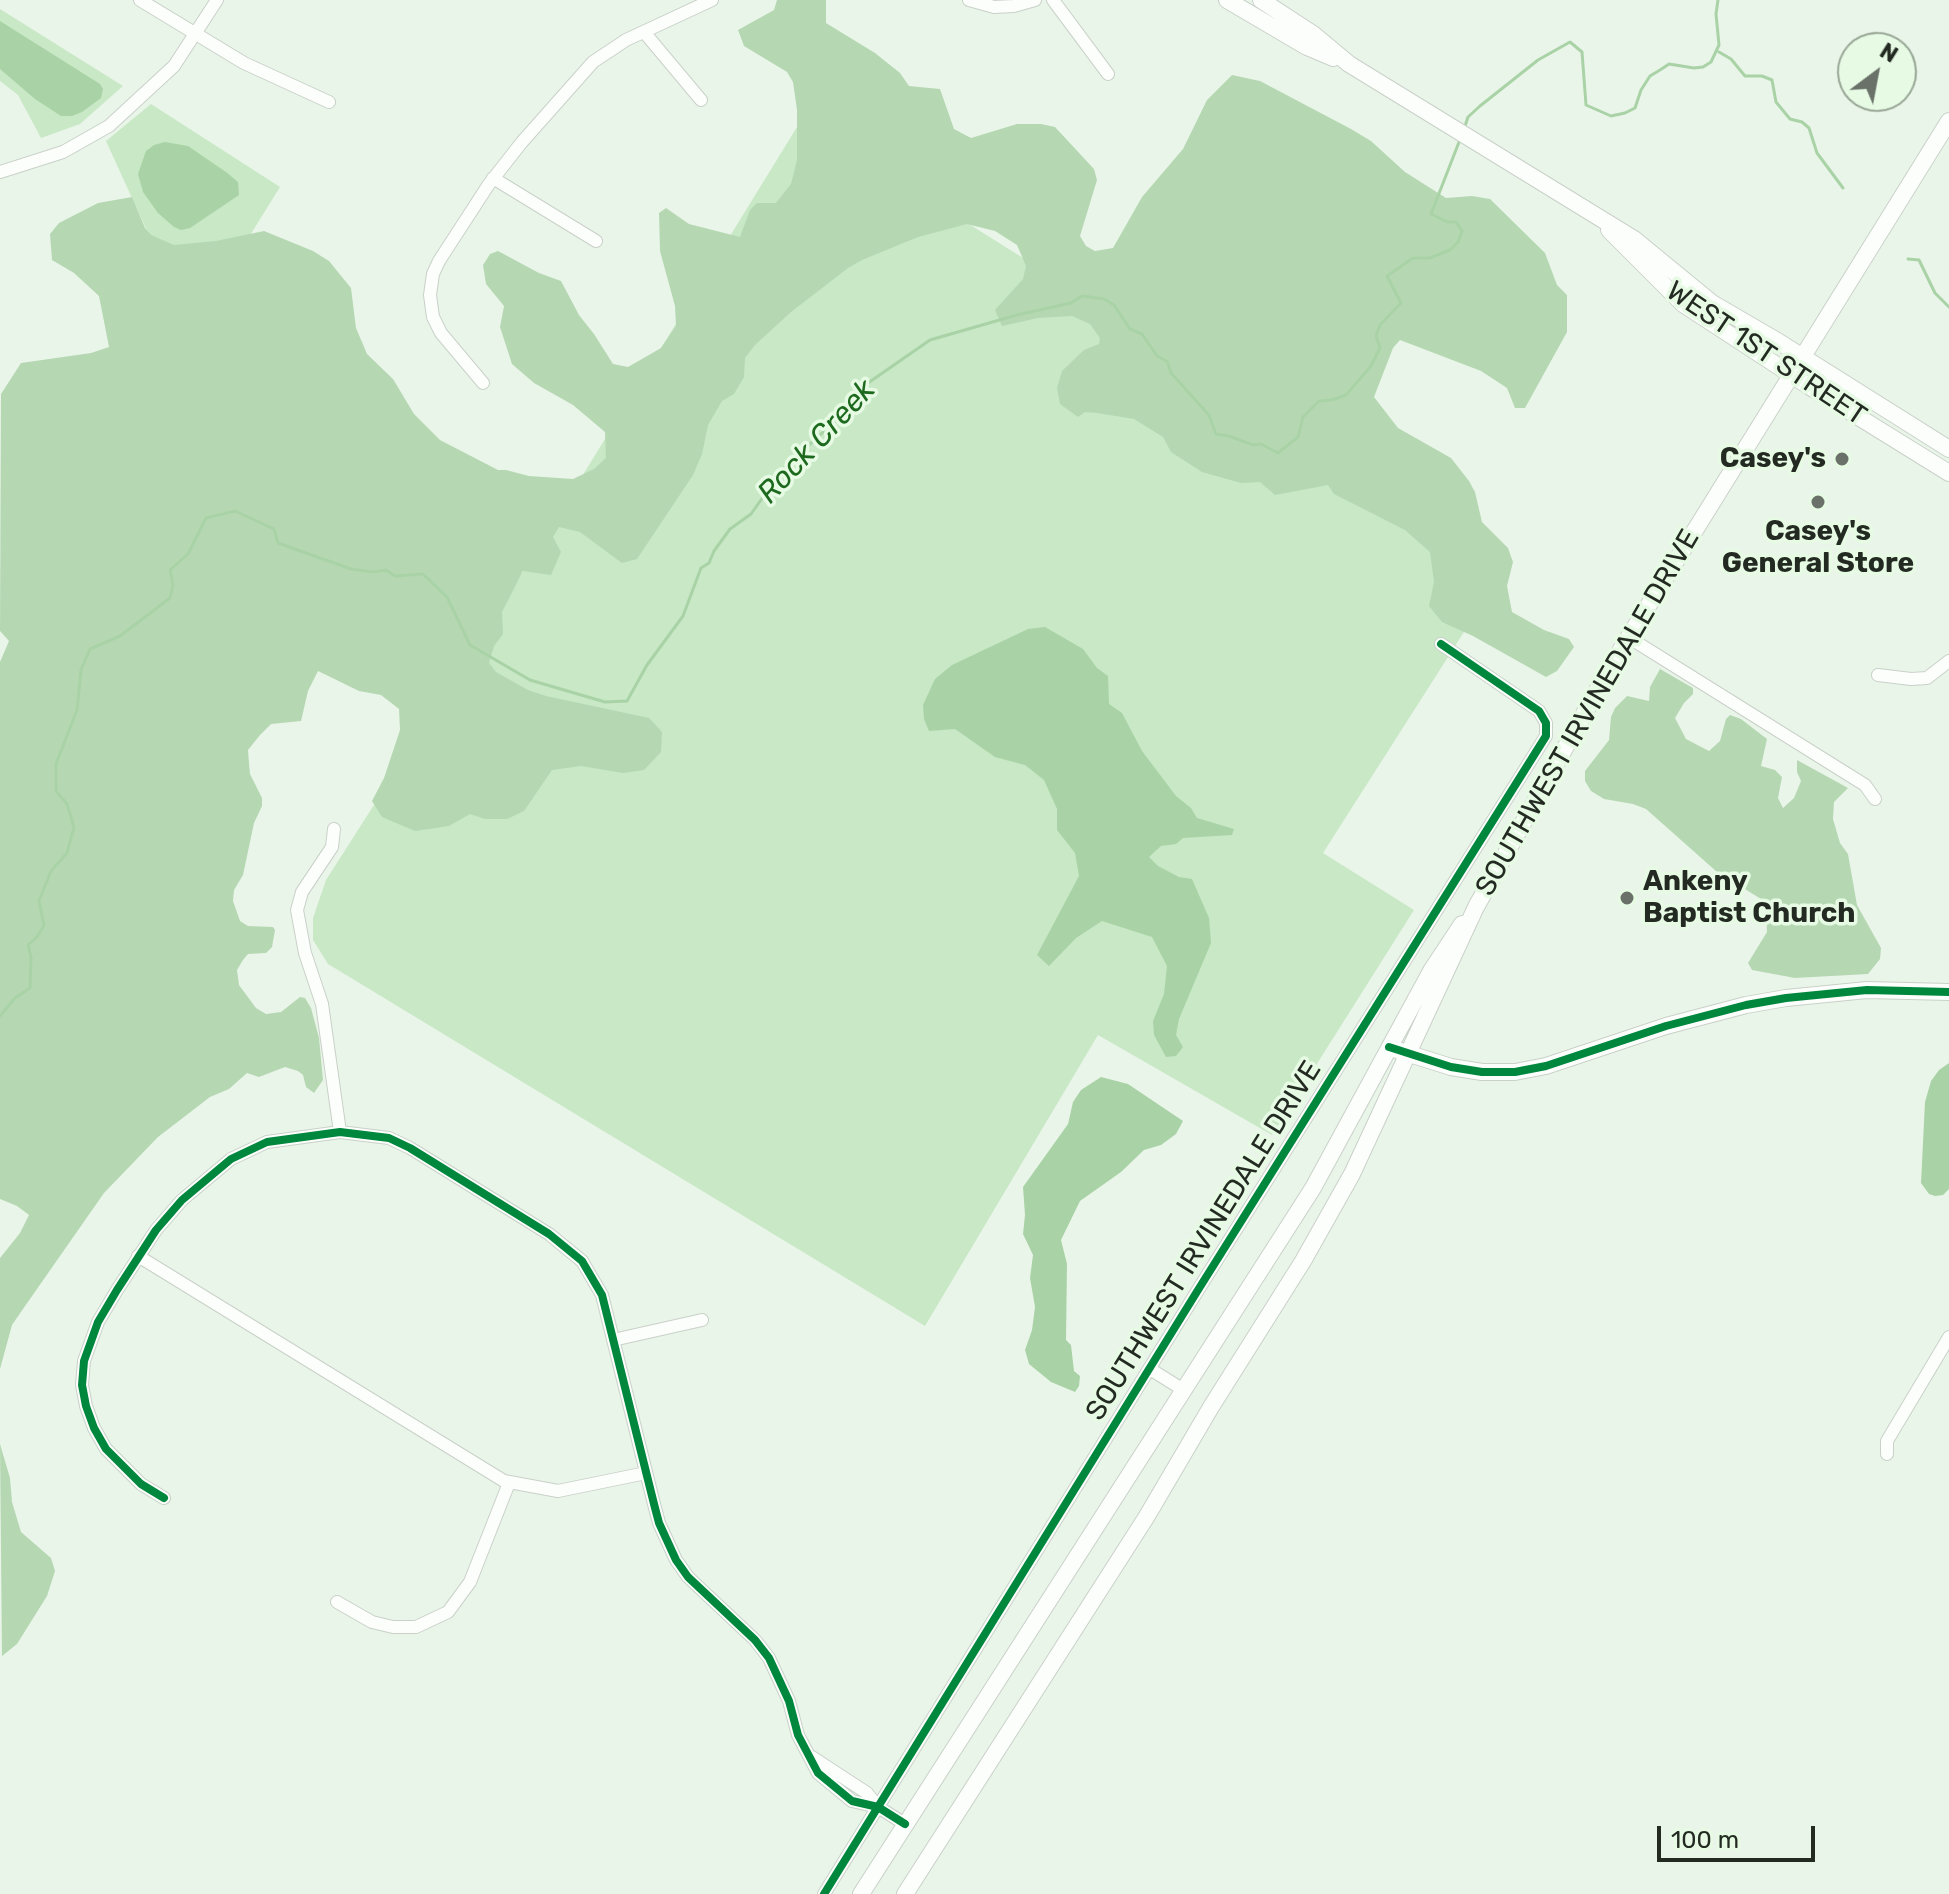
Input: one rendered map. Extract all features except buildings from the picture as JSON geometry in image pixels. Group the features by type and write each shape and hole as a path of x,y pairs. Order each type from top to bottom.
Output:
{"main road":[{"name":"WEST 1ST STREET","path":"1227,0 1307,47 1349,64"},
{"name":"WEST 1ST STREET","path":"1261,0 1313,34 1349,64 1651,251 1712,303 1949,449"},
{"name":"SOUTHWEST IRVINEDALE DRIVE","path":"905,1894 1147,1516 1303,1261 1352,1174 1476,907 1628,637 1949,121"},
{"name":"WEST 1ST STREET","path":"1597,217 1683,304 1949,473"},
{"name":"SOUTHWEST IRVINEDALE DRIVE","path":"861,1894 1313,1188 1454,933 1476,907"},
{"path":"1389,1047 1451,1067 1482,1072 1515,1072 1546,1066 1666,1026 1746,1005 1867,990 1949,992"}],"street":[{"path":"140,0 244,63 329,102"},
{"path":"0,172 63,152 109,126 174,66 217,0"},
{"path":"483,383 441,333 433,317 430,295 433,274 439,261 493,178 593,62 626,40 712,0"},
{"path":"969,0 994,7 1035,0"},
{"path":"1053,0 1108,74"},
{"path":"644,32 701,100"},
{"path":"493,178 596,241"},
{"path":"1628,637 1865,785 1875,799"},
{"name":"SOUTHWEST IRVINEDALE DRIVE","path":"824,1894 1546,736 1546,723 1539,711 1441,644"},
{"path":"1878,675 1927,678 1949,661"},
{"path":"334,829 332,847 302,892 297,910 305,953 322,1004 340,1132"},
{"path":"164,1498 132,1477 106,1449 94,1428 82,1385 84,1361 93,1332 138,1256 182,1200 231,1159 267,1142 340,1132 378,1135 410,1148 563,1243 582,1261 602,1295 659,1523 676,1560 688,1577 755,1640 769,1658 789,1701 798,1735 810,1755 867,1793 878,1807 905,1824"},
{"path":"138,1256 509,1483 558,1491 646,1473"},
{"path":"613,1340 702,1320"},
{"path":"1887,1454 1887,1441 1949,1337"},
{"path":"1150,1369 1182,1389"},
{"path":"337,1602 372,1622 393,1627 416,1627 448,1612 470,1582 509,1483"}],"shaded area":[{"path":"777,0 826,0 826,23 875,53 900,73 909,86 940,89 954,129 971,138 1017,124 1055,127 1094,169 1097,180 1080,236 1086,246 1095,251 1113,248 1142,197 1183,149 1207,100 1232,75 1260,81 1351,129 1371,141 1405,172 1446,198 1472,196 1490,199 1545,253 1557,285 1567,295 1567,332 1525,408 1515,408 1507,388 1481,371 1400,340 1393,348 1374,397 1398,428 1451,458 1469,481 1482,522 1508,548 1513,562 1507,586 1512,612 1544,630 1569,639 1574,647 1557,671 1546,677 1442,622 1429,606 1434,582 1430,552 1405,530 1334,494 1328,485 1275,495 1260,482 1241,483 1202,472 1171,452 1163,437 1134,419 1085,412 1078,417 1060,404 1057,388 1062,371 1084,350 1099,344 1100,338 1090,324 1072,316 1038,318 1002,326 995,310 1023,279 1026,266 1017,245 995,231 967,224 918,237 862,260 791,312 745,358 744,377 734,394 722,401 708,425 702,454 693,475 637,559 622,563 580,532 559,527 553,537 561,552 551,575 523,571 502,612 503,634 494,646 489,663 496,672 546,696 649,718 662,732 661,752 644,770 623,773 581,766 552,770 524,811 507,819 485,819 470,814 449,826 415,831 382,817 372,801 384,778 400,730 399,709 381,695 359,691 318,671 308,691 301,721 271,724 248,750 250,774 262,798 262,806 254,823 243,875 234,890 233,901 240,921 248,926 273,927 275,930 272,947 266,953 248,954 243,960 237,970 239,985 256,1008 266,1014 281,1012 300,997 305,998 319,1038 323,1080 314,1093 306,1087 303,1075 285,1067 259,1077 247,1073 229,1089 210,1097 158,1137 104,1193 12,1325 0,1369 0,1258 20,1233 29,1215 0,1199 0,662 9,641 0,631 1,394 21,363 91,353 109,347 99,296 74,273 52,260 50,234 59,223 98,203 132,197 151,235 174,245 216,241 264,231 313,251 329,261 351,288 356,328 367,354 393,379 414,414 440,440 498,470 573,479 594,469 606,458 605,432 573,405 534,383 512,364 500,327 504,306 486,284 483,265 490,254 498,251 561,281 579,315 613,364 628,367 661,348 676,326 675,306 660,251 659,213 666,208 689,224 740,237 750,210 757,203 776,203 791,184 797,160 797,110 793,82 787,72 744,46 738,30 774,10"},
{"path":"0,9 123,86 80,124 41,138 18,95 0,81"},
{"path":"0,21 100,84 103,89 101,98 72,116 61,116 35,99 0,69"},
{"path":"151,104 280,187 229,269 153,244 106,141"},
{"path":"802,119 1508,563 1323,853 1414,910 1272,1135 1098,1035 925,1326 328,964 313,940 313,918 326,880 528,564"},
{"path":"165,142 188,146 226,172 238,182 239,195 190,228 181,230 174,227 158,213 143,192 138,174 146,151"},
{"path":"1045,627 1083,649 1097,668 1108,676 1109,704 1122,713 1142,751 1176,796 1191,808 1197,818 1234,829 1232,835 1183,838 1176,844 1161,846 1149,857 1158,866 1179,877 1192,879 1209,918 1211,943 1179,1019 1176,1035 1183,1047 1176,1056 1166,1057 1154,1035 1153,1021 1164,994 1167,966 1152,937 1102,921 1076,938 1049,966 1037,955 1079,876 1075,853 1057,830 1057,809 1044,780 1025,765 995,757 955,729 929,731 924,719 923,705 935,679 952,665 1028,629"},
{"path":"1660,669 1693,688 1693,694 1675,718 1686,739 1709,751 1720,741 1730,715 1741,719 1767,739 1761,766 1775,770 1782,777 1778,798 1783,808 1794,798 1801,781 1797,760 1848,788 1834,802 1833,819 1840,843 1848,854 1857,905 1881,948 1880,959 1868,974 1795,978 1752,970 1748,963 1767,932 1766,902 1717,872 1646,809 1604,799 1591,791 1585,781 1585,771 1609,740 1615,708 1627,696 1649,701 1650,687"},
{"path":"1949,1063 1949,1189 1943,1195 1935,1196 1929,1194 1921,1183 1925,1102 1931,1081"},
{"path":"1101,1077 1128,1084 1183,1121 1176,1134 1161,1145 1144,1150 1121,1172 1080,1201 1061,1240 1067,1264 1066,1340 1071,1345 1074,1371 1080,1376 1075,1392 1051,1382 1029,1364 1025,1350 1035,1307 1030,1278 1033,1255 1023,1234 1023,1187 1068,1124 1073,1102 1081,1090"},
{"path":"0,1444 21,1532 51,1558 55,1571 47,1596 17,1644 2,1656"}],"waterway":[{"name":"Rock Creek","path":"1465,126 1468,117 1480,106 1538,60 1570,42 1582,52 1586,105 1611,116 1625,113 1635,108 1650,76 1669,64 1694,68 1711,62 1719,45 1718,0"},
{"path":"1719,52 1731,59 1745,76 1762,76 1772,80 1776,102 1790,119 1802,122 1809,128 1817,153 1843,188"},
{"name":"Rock Creek","path":"0,1016 15,998 30,988 31,957 28,945 44,925 39,901 51,871 67,853 74,827 67,804 56,791 56,764 77,710 81,670 90,649 120,636 170,598 173,585 170,570 188,554 206,518 235,511 274,529 278,543 351,569 386,570 395,576 423,574 447,597 470,645 530,680 605,702 627,701 647,665 683,616 701,568 709,563 730,529 751,514 783,469 844,413 868,383 930,340 1071,303 1082,296 1104,299 1114,305 1130,329 1142,334 1157,356 1167,361 1171,373 1209,415 1216,434 1253,445 1261,444 1278,453 1298,437 1303,417 1319,401 1346,395 1371,366 1380,348 1376,336 1380,325 1401,303 1387,276 1413,258 1430,258 1450,250 1458,242 1462,231 1456,222 1447,222 1431,214 1461,137"},
{"path":"1908,259 1919,260 1935,293 1949,307"}],"cycle path":[{"path":"824,1894 1546,736 1546,723 1539,711 1441,644"},
{"path":"1389,1047 1451,1067 1482,1072 1515,1072 1546,1066 1666,1026 1746,1005 1867,990 1949,992"},
{"path":"164,1498 141,1484 106,1449 86,1406 82,1385 84,1361 98,1322 117,1290 156,1230 182,1200 231,1159 267,1142 340,1132 389,1138 549,1234 582,1261 602,1295 659,1523 676,1560 688,1577 755,1640 769,1658 789,1701 798,1735 818,1773 852,1801 878,1807 905,1824"}],"place":[{"name":"Casey's","path":"1842,459"},
{"name":"Casey's General Store","path":"1818,502"},
{"name":"Ankeny Baptist Church","path":"1627,898"}]}
